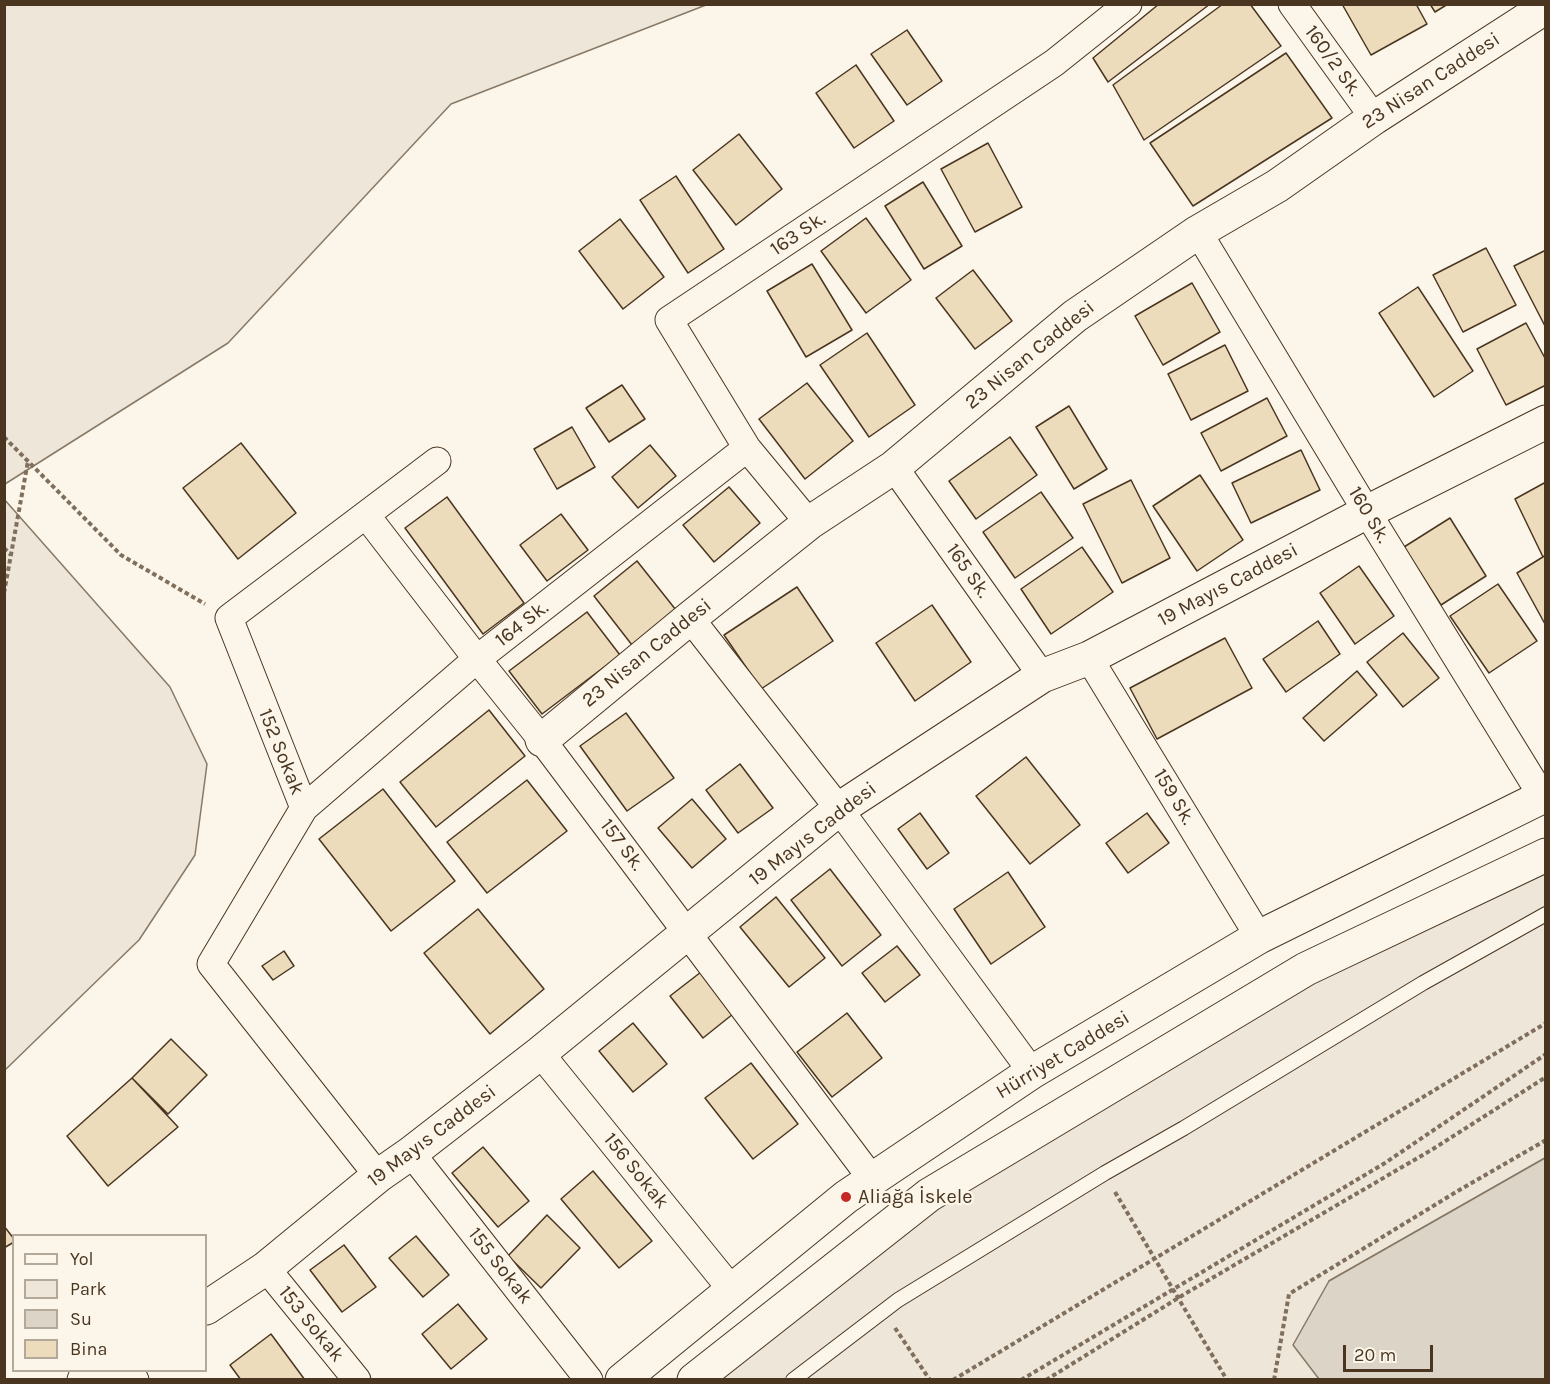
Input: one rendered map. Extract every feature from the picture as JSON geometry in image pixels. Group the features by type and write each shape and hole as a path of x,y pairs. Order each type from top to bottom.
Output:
{"main road":[{"name":"23 Nisan Caddesi","path":"542,740 809,524 894,467 1075,316 1198,232 1276,186 1374,118 1545,7"},
{"name":"19 Mayıs Caddesi","path":"207,1307 266,1268 378,1176 540,1053 839,809 1042,676 1089,658 1367,512 1545,422"},
{"name":"Hürriyet Caddesi","path":"622,1380 846,1197 1032,1072 1259,937 1544,796"},
{"path":"694,1380 929,1195 1306,969 1545,855"},
{"path":"84,1380 103,1372"}],"street":[{"name":"163 Sk.","path":"809,524 747,448 669,320 1054,63 1128,4"},
{"name":"160/2 Sk.","path":"1292,4 1374,118"},
{"name":"160 Sk.","path":"1198,232 1367,512 1544,796"},
{"name":"164 Sk.","path":"304,808 477,659 747,448"},
{"path":"229,618 437,461"},
{"name":"165 Sk.","path":"894,467 1042,676"},
{"name":"157 Sk.","path":"366,515 542,740 872,1179"},
{"name":"152 Sokak","path":"229,618 304,808 211,964 378,1176"},
{"path":"690,618 839,809 1032,1072"},
{"name":"159 Sk.","path":"1089,658 1259,937"},
{"name":"156 Sokak","path":"540,1053 731,1289"},
{"name":"155 Sokak","path":"411,1153 589,1380"},
{"name":"153 Sokak","path":"266,1268 357,1380"}],"lane":[{"path":"793,1380 898,1300 1423,983 1545,914"}],"path":[{"path":"4,437 121,555 229,618"},
{"path":"4,593 28,461"},
{"path":"4,548 11,555"},
{"path":"953,1380 1545,1023"},
{"path":"1021,1380 1385,1163 1545,1054"},
{"path":"1046,1380 1178,1298 1433,1149 1545,1077"},
{"path":"1274,1380 1289,1294 1545,1140"},
{"path":"1105,1173 1227,1380"},
{"path":"884,1311 930,1380"}],"green space":[{"path":"5,4 706,5 451,104 228,343 5,484"},
{"path":"4,499 170,687 207,764 195,855 139,940 5,1070"},
{"path":"1545,855 1545,1158 1329,1281 1319,1379 694,1380 929,1195"}],"water":[{"path":"1545,1158 1545,1379 1319,1379 1293,1345 1329,1281"}],"building":[{"path":"1159,4 1210,4 1108,82 1093,58"},
{"path":"1223,4 1250,4 1281,46 1144,140 1113,85"},
{"path":"1342,4 1416,4 1427,24 1371,55"},
{"path":"1430,4 1448,4 1435,12"},
{"path":"907,30 942,81 907,105 871,54"},
{"path":"1286,53 1332,118 1193,206 1150,143"},
{"path":"856,65 894,121 854,148 816,93"},
{"path":"739,134 782,189 736,225 693,170"},
{"path":"988,143 1022,207 975,232 941,169"},
{"path":"676,176 724,249 688,273 640,200"},
{"path":"923,182 962,246 924,269 885,206"},
{"path":"866,218 911,280 866,313 821,251"},
{"path":"620,219 664,277 623,309 579,251"},
{"path":"1486,248 1516,305 1463,332 1433,275"},
{"path":"1546,250 1546,328 1514,266"},
{"path":"812,264 852,330 806,357 767,291"},
{"path":"973,270 1012,321 975,349 936,298"},
{"path":"1192,283 1220,332 1163,365 1135,316"},
{"path":"1418,287 1473,371 1434,397 1379,313"},
{"path":"1526,323 1546,360 1546,385 1506,405 1477,349"},
{"path":"867,333 915,405 869,437 820,365"},
{"path":"1225,345 1248,391 1191,420 1168,374"},
{"path":"807,383 853,441 805,479 759,419"},
{"path":"622,385 645,419 609,442 586,408"},
{"path":"1267,398 1287,436 1221,471 1201,433"},
{"path":"1069,406 1107,469 1074,489 1036,427"},
{"path":"572,427 595,467 557,489 534,449"},
{"path":"1010,437 1037,475 976,519 949,481"},
{"path":"241,443 296,513 238,559 183,488"},
{"path":"650,445 676,476 638,508 612,477"},
{"path":"1301,450 1320,490 1251,523 1232,483"},
{"path":"1200,475 1243,540 1197,571 1153,506"},
{"path":"1131,480 1170,558 1122,583 1083,504"},
{"path":"1546,482 1546,555 1543,557 1515,499"},
{"path":"729,487 760,523 714,562 683,525"},
{"path":"1041,492 1073,538 1015,578 983,532"},
{"path":"447,497 524,603 483,634 405,528"},
{"path":"561,514 588,550 547,581 520,545"},
{"path":"1450,518 1486,576 1441,605 1404,547"},
{"path":"1082,547 1113,592 1051,634 1021,589"},
{"path":"1546,555 1546,624 1545,624 1517,573"},
{"path":"637,561 676,610 632,645 594,596"},
{"path":"1359,566 1394,616 1355,644 1320,593"},
{"path":"1498,584 1537,641 1489,673 1450,616"},
{"path":"797,587 833,641 761,689 724,635"},
{"path":"932,605 971,662 915,701 876,643"},
{"path":"587,612 620,655 542,714 509,671"},
{"path":"1318,621 1340,654 1286,692 1263,659"},
{"path":"1403,633 1439,678 1403,707 1367,662"},
{"path":"1225,638 1252,688 1157,739 1130,688"},
{"path":"1357,671 1377,695 1324,741 1303,718"},
{"path":"489,710 525,756 436,827 400,782"},
{"path":"626,713 674,778 627,811 580,746"},
{"path":"1026,757 1080,825 1030,864 976,796"},
{"path":"740,764 773,808 738,833 706,790"},
{"path":"527,780 567,831 487,893 447,842"},
{"path":"383,789 455,881 391,931 319,839"},
{"path":"692,799 726,839 692,868 658,828"},
{"path":"920,813 949,853 927,869 898,829"},
{"path":"1147,813 1169,843 1128,873 1106,843"},
{"path":"830,869 881,935 842,966 791,900"},
{"path":"1008,872 1045,927 991,964 954,909"},
{"path":"776,897 825,958 789,987 740,927"},
{"path":"478,909 544,989 490,1034 424,953"},
{"path":"897,946 920,975 885,1002 862,973"},
{"path":"284,951 294,966 273,980 262,966"},
{"path":"701,972 733,1014 703,1038 670,996"},
{"path":"847,1013 882,1058 832,1097 797,1052"},
{"path":"633,1023 667,1064 633,1092 599,1051"},
{"path":"171,1039 207,1075 168,1114 132,1078"},
{"path":"751,1063 798,1124 753,1159 705,1098"},
{"path":"132,1078 178,1127 108,1186 67,1136"},
{"path":"483,1147 529,1201 498,1227 452,1173"},
{"path":"593,1171 652,1241 619,1268 561,1199"},
{"path":"547,1215 580,1248 541,1288 508,1256"},
{"path":"4,1226 12,1236 12,1243 4,1248"},
{"path":"416,1236 449,1275 423,1297 389,1258"},
{"path":"344,1245 376,1287 342,1312 310,1270"},
{"path":"458,1304 487,1339 451,1369 422,1334"},
{"path":"271,1334 305,1380 241,1380 230,1365"}],"place":[{"name":"Aliağa İskele","path":"846,1197"}]}
